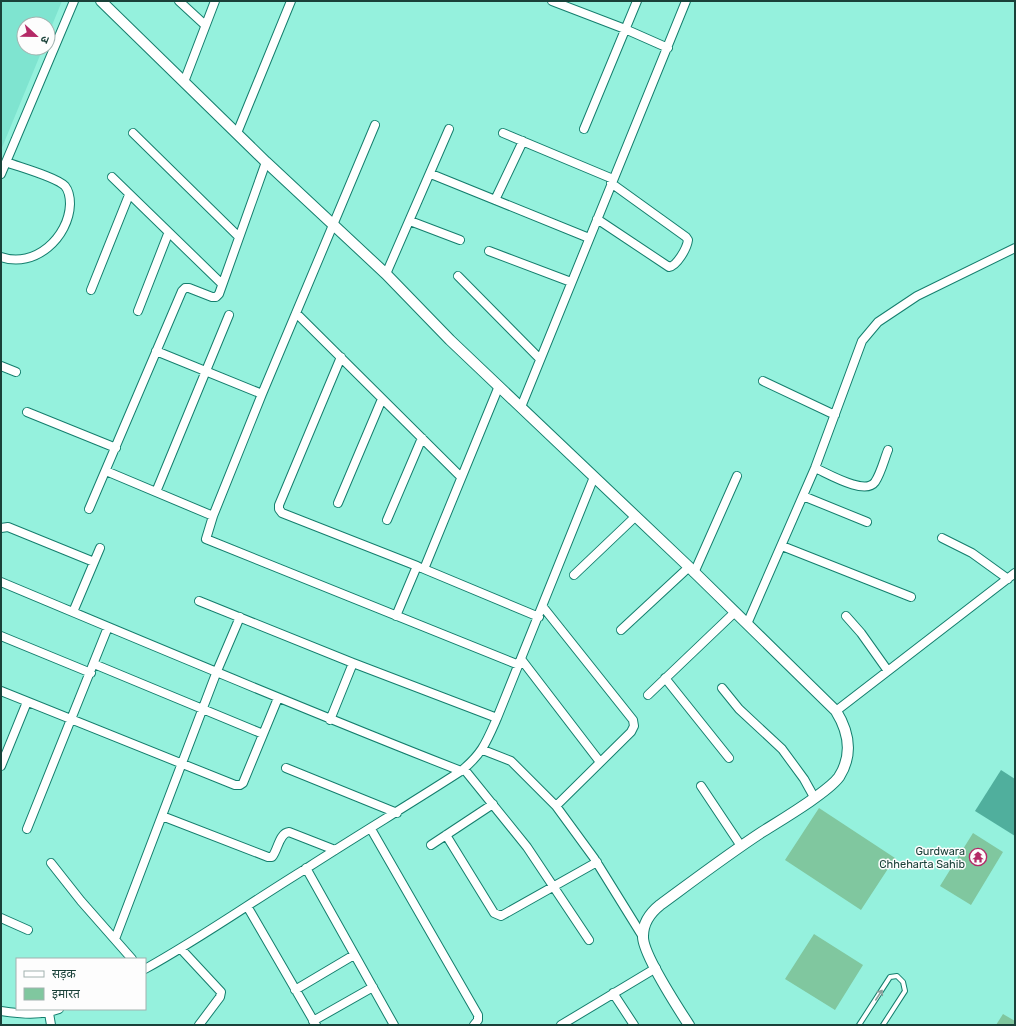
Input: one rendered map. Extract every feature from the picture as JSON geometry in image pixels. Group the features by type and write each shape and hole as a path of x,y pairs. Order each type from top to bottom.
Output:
{"street":[{"path":"1,174 74,1"},
{"path":"101,1 266,162 386,274 450,340 636,516 836,711 847,735 848,753 838,778 814,797 741,846 651,913 645,923 643,937"},
{"path":"179,1 206,25"},
{"path":"184,82 215,1"},
{"path":"237,133 291,1"},
{"path":"552,1 625,29 668,48"},
{"path":"584,129 637,1"},
{"path":"521,407 570,282 668,48 686,1"},
{"path":"376,125 332,224 262,394 206,534 208,541 396,616 520,662 600,762"},
{"path":"386,274 431,174 449,129"},
{"path":"133,133 239,237"},
{"path":"503,133 612,181 686,236 688,245 675,264 669,268 597,219"},
{"path":"495,200 523,142"},
{"path":"1,257 15,261 23,259 50,246 58,239 65,226 70,209 70,198 65,187 50,178 6,162"},
{"path":"89,510 182,291 185,288 216,297 266,162"},
{"path":"431,174 589,238"},
{"path":"112,177 168,234 222,284"},
{"path":"91,290 129,195"},
{"path":"410,221 460,240"},
{"path":"138,311 168,234"},
{"path":"747,624 815,468 862,341 878,322 917,296 1015,248"},
{"path":"489,251 570,282"},
{"path":"458,276 540,359"},
{"path":"296,313 461,477"},
{"path":"156,492 207,372 229,315"},
{"path":"156,351 262,394"},
{"path":"341,358 279,505 279,509 282,512 420,567 539,617"},
{"path":"1,366 16,372"},
{"path":"763,381 835,415"},
{"path":"396,616 461,477 499,386"},
{"path":"338,503 382,399"},
{"path":"27,412 116,448"},
{"path":"386,520 422,438"},
{"path":"815,468 856,486 866,488 875,481 888,450"},
{"path":"106,471 213,516"},
{"path":"621,630 692,570 737,476"},
{"path":"146,968 181,949 306,868 397,813 462,770 483,750 539,617 594,477"},
{"path":"803,496 867,522"},
{"path":"574,575 636,516"},
{"path":"1,528 8,528 94,562"},
{"path":"942,538 972,553 1008,579"},
{"path":"782,546 911,597"},
{"path":"73,612 100,548"},
{"path":"836,711 1015,573"},
{"path":"1,582 217,671 330,720 462,770 493,804 554,886 589,940"},
{"path":"199,601 353,663 497,718"},
{"path":"543,607 633,720 634,726 631,732 556,806"},
{"path":"648,695 735,612"},
{"path":"846,616 861,633 888,671"},
{"path":"115,939 217,671 240,617"},
{"path":"27,830 108,627"},
{"path":"1,636 91,672"},
{"path":"330,720 353,663"},
{"path":"94,664 263,734"},
{"path":"665,678 729,758"},
{"path":"722,688 739,709 782,749 804,779 814,797"},
{"path":"1,691 240,786 243,783 278,698"},
{"path":"1,766 26,702"},
{"path":"483,750 511,761 556,806 597,862 643,937 648,954 673,1000 689,1025"},
{"path":"286,768 397,813"},
{"path":"702,786 741,846"},
{"path":"431,845 493,804"},
{"path":"162,816 268,857 272,857 275,854 283,835 286,832 335,850"},
{"path":"371,829 478,1015 478,1020 474,1025"},
{"path":"446,835 494,913 498,916 501,916 597,862"},
{"path":"51,862 81,901 131,958"},
{"path":"306,868 394,1025"},
{"path":"247,906 314,1023 373,987"},
{"path":"1,918 28,930"},
{"path":"181,949 221,992 220,996 199,1025"},
{"path":"295,990 354,955"},
{"path":"560,1025 656,968"},
{"path":"613,993 634,1025"},
{"path":"1,1011 28,1014 50,1013 57,1010"},
{"path":"50,1013 51,1025"}],"lane":[{"path":"859,1025 890,978 897,976 903,982 905,991 883,1025"}],"shaded area":[{"path":"1,1 62,1 56,16 16,16 16,56 40,56 1,150"},
{"path":"1001,770 1015,779 1015,836 975,811"}],"building":[{"path":"819,808 895,858 861,910 785,860"},
{"path":"973,833 1003,852 971,905 940,886"},
{"path":"814,934 863,965 835,1010 785,979"},
{"path":"1003,1014 1015,1021 1015,1025 996,1025"}],"place":[{"name":"Gurdwara Chheharta Sahib","path":"978,857"}]}
